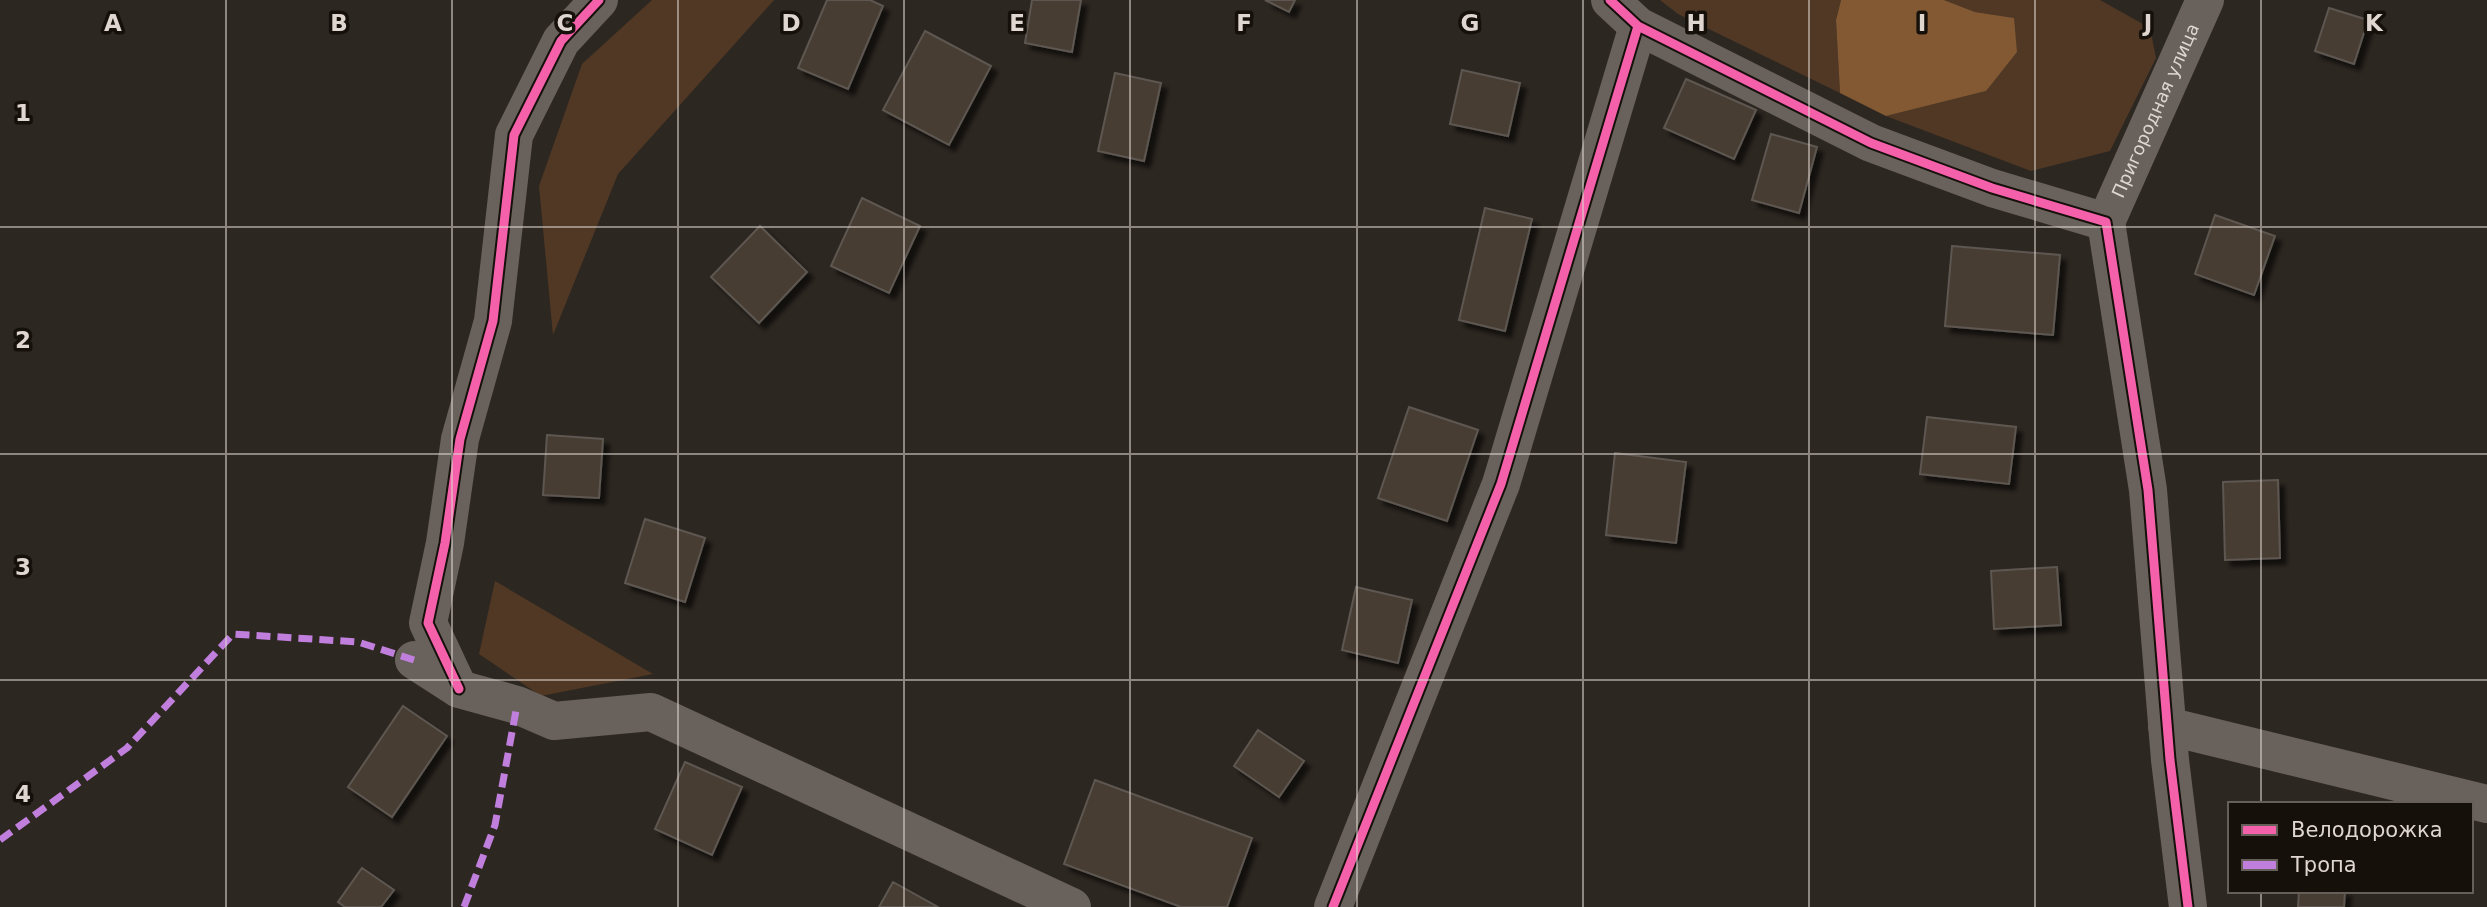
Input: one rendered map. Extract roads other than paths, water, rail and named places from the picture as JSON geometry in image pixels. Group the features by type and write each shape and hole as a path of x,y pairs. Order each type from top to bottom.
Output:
{"street":[{"path":"459,689 428,623 445,543 460,439 493,321 514,135 561,41 599,0"},
{"path":"1610,0 1638,26 1871,143 1992,188 2106,222 2148,490 2167,726 2188,907"},
{"name":"Пригородная улица","path":"2106,222 2205,0"},
{"path":"1333,907 1501,484 1638,26"},
{"path":"414,660 459,689 517,705 554,721 651,712 1072,907"},
{"path":"2167,726 2487,804"}]}
